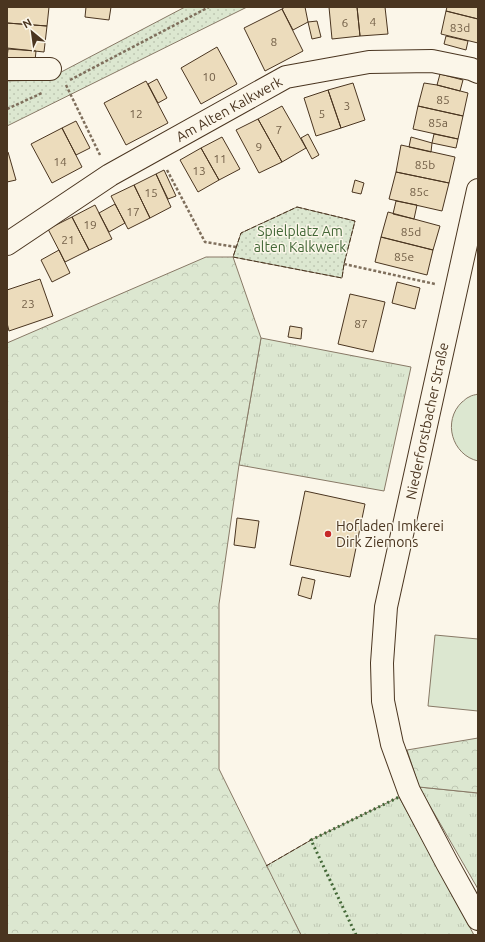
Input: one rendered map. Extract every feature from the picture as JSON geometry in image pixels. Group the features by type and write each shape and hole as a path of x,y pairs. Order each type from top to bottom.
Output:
{"street":[{"name":"Am Alten Kalkwerk","path":"7,244 110,175 286,77 369,62 432,60 478,72"},
{"path":"7,69 50,69"},
{"name":"Niederforstbacher Straße","path":"478,190 473,239 456,289 386,607 382,663 383,701 392,744 409,791 478,919"}],"path":[{"path":"110,175 65,83 209,7"},
{"path":"7,109 43,92"},
{"path":"156,150 205,242 236,247"},
{"path":"344,264 456,289"}],"green space":[{"path":"185,7 247,7 7,126 7,81 46,80"},
{"name":"Spielplatz Am alten Kalkwerk","path":"297,207 355,221 342,278 233,257 241,233"},
{"path":"206,257 233,257 261,338 239,465 219,604 219,769 301,935 7,935 7,343"},
{"path":"261,338 411,367 384,491 239,465"},
{"path":"478,394 478,461 469,458 456,445 451,427 452,418 462,402 470,396"},
{"path":"435,635 478,639 478,711 428,706"},
{"path":"478,738 478,793 419,787 407,750"},
{"path":"419,787 478,793 478,889"},
{"path":"399,797 474,935 301,935 266,866 311,840"}],"building":[{"path":"7,7 49,7 47,26 7,23"},
{"path":"86,7 111,7 109,20 85,17"},
{"path":"285,7 305,7 308,22 293,30 282,9"},
{"path":"329,7 357,7 360,36 332,39"},
{"path":"357,7 385,7 388,34 360,36"},
{"path":"447,7 478,7 478,19 446,11"},
{"path":"282,9 303,51 265,71 244,28"},
{"path":"446,11 478,19 478,43 441,34"},
{"path":"317,21 321,37 312,39 308,22"},
{"path":"7,23 47,26 44,52 7,48"},
{"path":"446,36 468,41 466,50 444,44"},
{"path":"217,47 237,84 201,104 181,68"},
{"path":"8,49 36,51 35,61 7,58"},
{"path":"440,74 463,80 460,91 437,85"},
{"path":"157,79 167,98 158,103 148,84"},
{"path":"146,81 168,123 126,145 104,103"},
{"path":"353,83 365,120 341,128 328,90"},
{"path":"424,83 468,93 463,116 418,106"},
{"path":"328,90 341,128 316,136 304,98"},
{"path":"282,106 306,148 282,162 258,119"},
{"path":"418,106 463,116 458,139 413,129"},
{"path":"258,119 282,162 259,173 236,130"},
{"path":"76,121 90,148 76,155 62,128"},
{"path":"62,128 82,167 52,183 31,144"},
{"path":"308,134 319,155 312,159 301,138"},
{"path":"434,134 458,139 456,148 432,143"},
{"path":"222,137 240,169 219,180 201,148"},
{"path":"411,137 432,143 431,152 409,147"},
{"path":"401,145 455,157 449,183 396,172"},
{"path":"201,148 219,180 198,192 180,160"},
{"path":"8,152 16,180 7,182 7,153"},
{"path":"164,170 176,196 168,199 156,174"},
{"path":"396,172 449,183 442,211 389,199"},
{"path":"156,174 171,207 150,218 134,185"},
{"path":"355,180 364,183 361,194 352,192"},
{"path":"134,185 150,218 128,229 111,196"},
{"path":"396,201 417,205 414,219 393,214"},
{"path":"115,204 125,223 109,232 99,213"},
{"path":"95,205 112,239 89,250 72,217"},
{"path":"388,212 440,226 433,250 381,237"},
{"path":"72,217 89,250 65,262 48,229"},
{"path":"381,237 433,250 427,275 375,262"},
{"path":"59,250 70,273 52,282 41,260"},
{"path":"40,279 53,316 9,331 7,323 7,290"},
{"path":"397,282 420,288 415,309 392,303"},
{"path":"350,294 385,302 373,352 338,344"},
{"path":"290,326 302,328 301,339 288,337"},
{"name":"Hofladen Imkerei Dirk Ziemons","path":"305,491 365,504 350,577 290,565"},
{"path":"237,518 259,521 255,548 234,545"},
{"path":"302,577 315,580 311,599 298,595"}],"hedge":[{"path":"356,935 311,840 399,797"}],"fence":[{"path":"297,207 355,221 342,278 233,257 241,233 297,207"},
{"path":"266,866 311,840"}],"place":[{"name":"Hofladen Imkerei Dirk Ziemons","path":"328,534"}]}
